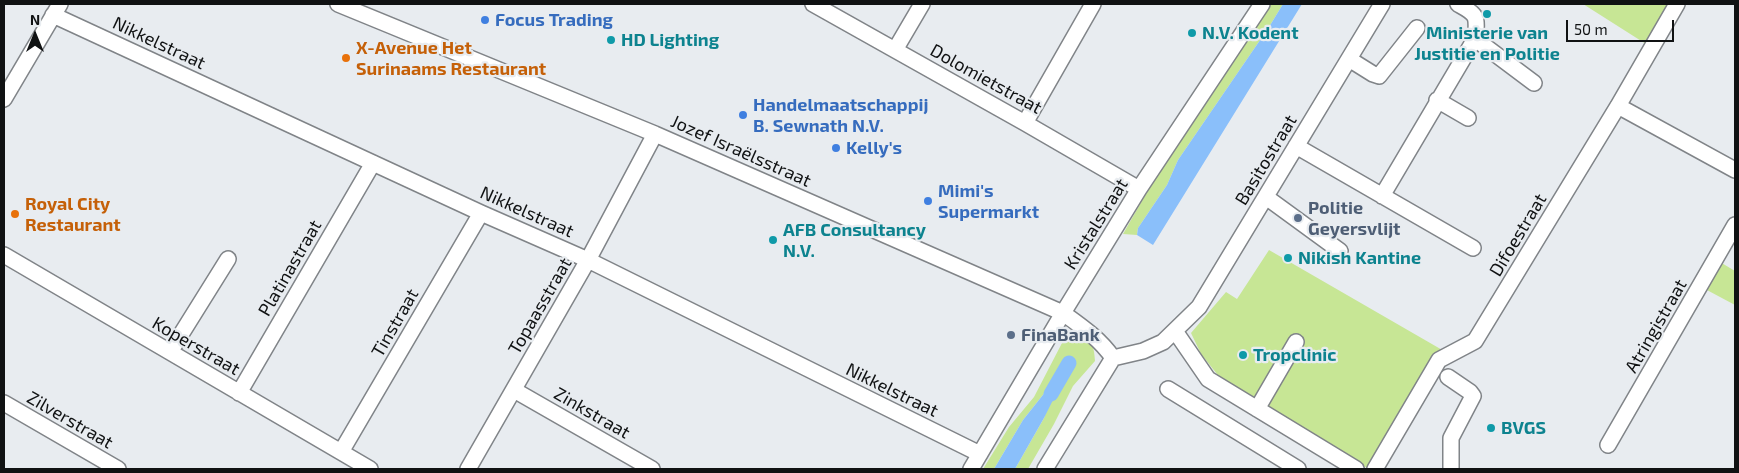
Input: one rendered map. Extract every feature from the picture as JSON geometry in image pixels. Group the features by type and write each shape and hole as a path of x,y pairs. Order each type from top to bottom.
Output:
{"street":[{"name":"Jozef Israëlsstraat","path":"340,4 655,134 1063,313 1096,338 1114,358"},
{"name":"Dolomietstraat","path":"813,4 1026,123 1139,189"},
{"path":"895,50 922,4"},
{"path":"1026,123 1093,4"},
{"name":"Kristalstraat","path":"972,469 1063,313 1139,189 1262,4"},
{"name":"Basitostraat","path":"1114,358 1143,351 1163,342 1199,307 1382,4"},
{"path":"1458,4 1475,18 1478,41 1534,83"},
{"name":"Difoestraat","path":"1375,469 1439,360 1475,341 1618,106 1677,4"},
{"path":"4,99 56,9"},
{"name":"Nikkelstraat","path":"56,9 373,163 588,260 980,454"},
{"path":"1349,59 1379,76 1417,28"},
{"path":"1382,196 1437,100 1476,37"},
{"path":"1437,100 1468,118"},
{"path":"1618,106 1735,170"},
{"name":"Topaasstraat","path":"468,469 588,260 655,134"},
{"path":"1296,146 1473,248"},
{"name":"Platinastraat","path":"239,393 373,163"},
{"path":"1266,196 1340,252"},
{"name":"Tinstraat","path":"341,452 481,213"},
{"name":"Atringistraat","path":"1608,446 1735,225"},
{"name":"Koperstraat","path":"4,255 370,469"},
{"path":"170,352 228,259"},
{"path":"1175,331 1208,379 1356,469"},
{"path":"1257,409 1296,342"},
{"path":"1045,469 1114,358"},
{"path":"1448,377 1473,396 1451,438 1450,469"},
{"path":"1168,389 1298,469"},
{"name":"Zinkstraat","path":"514,390 652,469"},
{"name":"Zilverstraat","path":"4,403 118,469"}],"green space":[{"path":"1270,4 1283,4 1178,160 1167,185 1138,228 1137,235 1123,234 1179,136"},
{"path":"1583,4 1668,4 1646,44"},
{"path":"1269,250 1444,351 1434,357 1367,468 1221,379 1201,354 1191,333 1226,292 1237,299"},
{"path":"1720,262 1735,271 1735,305 1705,289"},
{"path":"1069,336 1086,338 1092,344 1095,361 1073,386 1028,469 1015,469 1044,418 1058,376 1023,420 994,469 983,469 1009,427 1034,397 1062,343"}],"water":[{"path":"1283,4 1302,4 1153,245 1137,235 1138,228 1167,185 1178,160"},
{"path":"1058,376 1063,380 1015,469 994,469 1023,420"}],"waterway":[{"path":"1051,394 1069,363"}],"place":[{"name":"Ministerie van Justitie en Politie","path":"1487,14"},
{"name":"Focus Trading","path":"485,20"},
{"name":"N.V. Kodent","path":"1192,33"},
{"name":"HD Lighting","path":"611,40"},
{"name":"X-Avenue Het Surinaams Restaurant","path":"346,58"},
{"name":"Handelmaatschappij B. Sewnath N.V.","path":"743,115"},
{"name":"Kelly's","path":"836,148"},
{"name":"Mimi's Supermarkt","path":"928,201"},
{"name":"Royal City Restaurant","path":"15,214"},
{"name":"Politie Geyersvlijt","path":"1298,218"},
{"name":"AFB Consultancy N.V.","path":"773,240"},
{"name":"Nikish Kantine","path":"1288,258"},
{"name":"FinaBank","path":"1011,335"},
{"name":"Tropclinic","path":"1243,355"},
{"name":"BVGS","path":"1491,428"}]}
